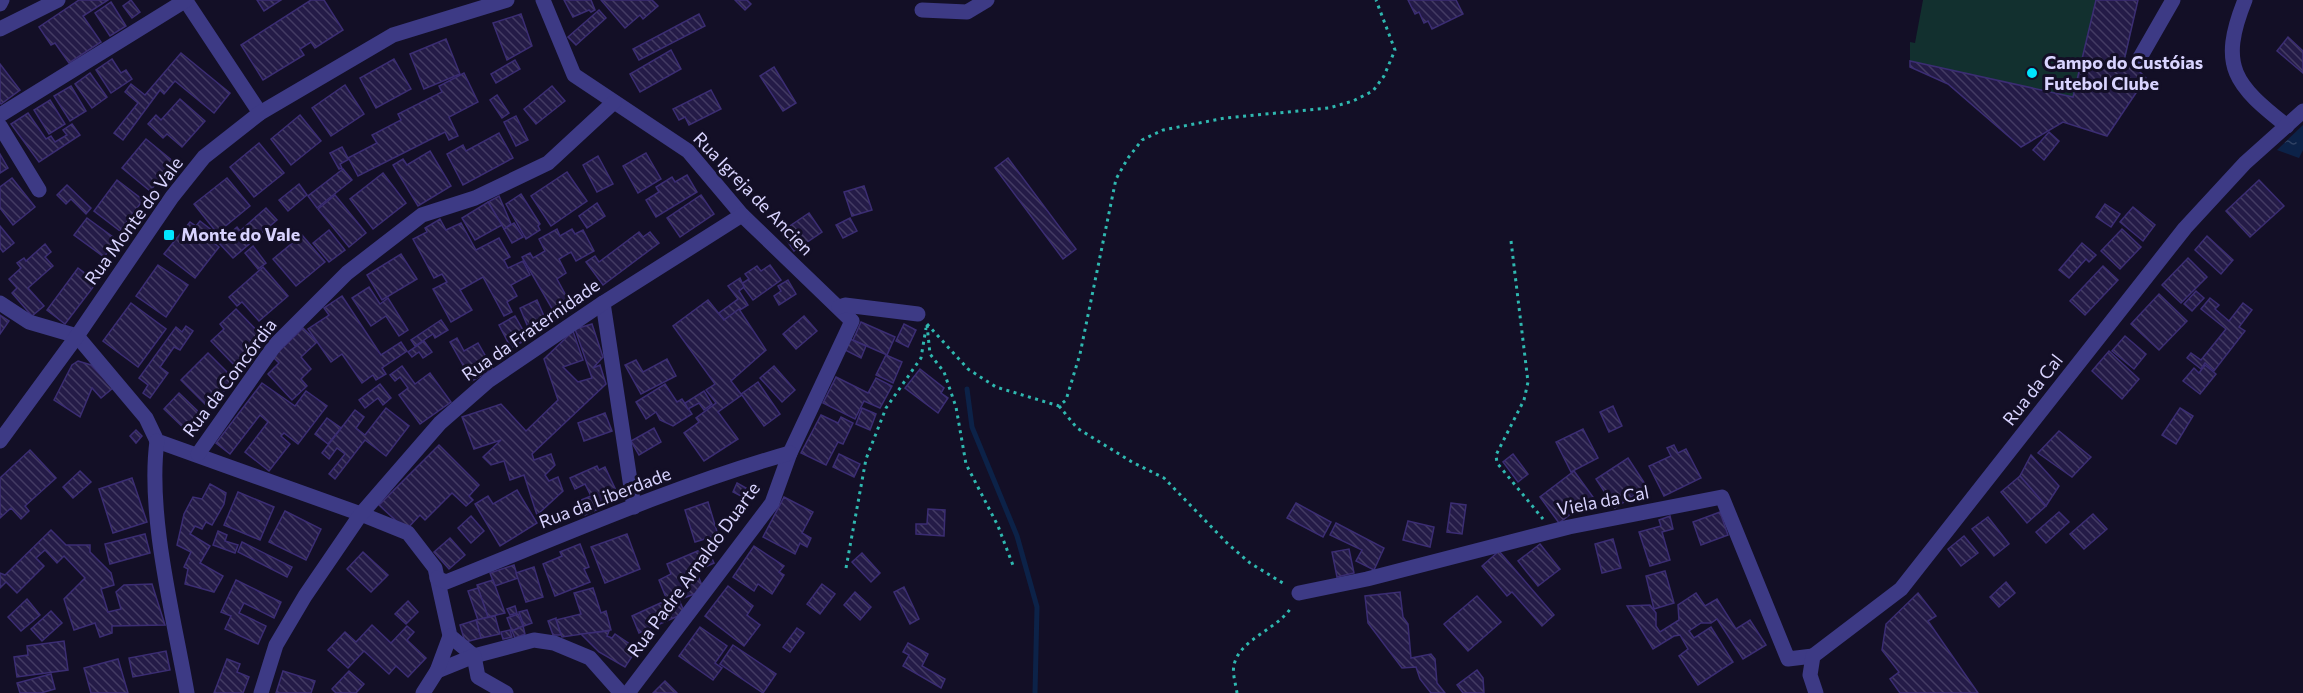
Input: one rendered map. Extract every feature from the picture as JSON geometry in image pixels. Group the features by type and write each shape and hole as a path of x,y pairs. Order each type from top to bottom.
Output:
{"street":[{"path":"0,29 58,0"},
{"path":"0,115 186,0 260,113"},
{"name":"Rua Monte do Vale","path":"0,441 77,336 172,197 204,157 260,113 393,35 507,0"},
{"name":"Rua Igreja de Ancien","path":"543,0 574,75 688,151 742,215 839,307"},
{"path":"922,10 967,12 987,0"},
{"path":"2138,61 2173,0"},
{"path":"2245,0 2231,44 2233,67 2249,94 2287,126"},
{"name":"Rua da Concórdia","path":"198,454 275,345 347,273 422,215 475,198 548,164 614,102"},
{"name":"Rua da Cal","path":"1813,656 1901,589 2185,228 2245,163 2303,111"},
{"path":"0,126 39,190"},
{"name":"Rua da Fraternidade","path":"261,693 276,645 304,596 361,513 448,416 488,381 603,303 742,215"},
{"path":"0,303 29,322 77,336 146,418 156,441 153,467 162,550 187,693"},
{"path":"603,303 634,507"},
{"path":"839,307 845,305 922,319"},
{"name":"Rua Padre Arnaldo Duarte","path":"628,693 772,503 790,453 852,321 839,307"},
{"path":"156,441 361,513 408,533 435,568 450,636 437,671 423,693"},
{"name":"Rua da Liberdade","path":"437,578 446,582 634,507 752,464 790,453"},
{"name":"Viela da Cal","path":"1299,593 1367,579 1547,532 1722,497 1788,659 1813,656"},
{"path":"450,636 474,656 478,677 506,693"},
{"path":"437,671 507,645 534,640 554,643 590,657 621,693"},
{"path":"1813,656 1810,675 1816,693"}],"path":[{"path":"1059,406 1066,400 1080,354 1116,179 1142,140 1163,130 1226,118 1329,108 1373,90 1384,76 1395,50 1376,0"},
{"path":"1511,241 1528,382 1524,400 1496,455 1497,463 1542,518 1547,532"},
{"path":"922,319 968,369 996,387 1059,406 1077,428 1132,462 1164,478 1228,544 1250,563 1299,593 1288,612 1238,655 1233,668 1237,693"},
{"path":"922,319 930,354 944,372 956,407 966,464 998,526 1014,568"},
{"path":"846,568 866,459 886,408 921,358 922,319"}],"green space":[{"name":"Campo do Custóias Futebol Clube","path":"1923,0 2138,0 2124,65 2136,68 2146,78 2107,136 2063,122 2021,147 1948,84 1910,67 1910,42 1915,43"}],"water":[{"path":"2303,125 2303,150 2299,158 2277,150"}],"building":[{"path":"79,0 108,0 83,16 101,42 69,63 55,43 51,45 39,27"},
{"path":"131,0 140,12 132,18 123,6"},
{"path":"257,0 281,0 264,11"},
{"path":"311,0 324,0 343,30 315,48 311,42 300,49 304,55 263,80 241,45"},
{"path":"564,0 591,0 595,10 591,12 589,10 573,17"},
{"path":"601,0 652,0 658,6 643,19 640,15 625,28"},
{"path":"735,0 747,0 751,4 745,10"},
{"path":"1408,0 1456,0 1463,14 1432,29 1428,21 1424,23 1419,12 1415,14"},
{"path":"2096,0 2138,0 2123,65 2136,68 2146,78 2107,136 2063,122 2021,147 1948,84 1910,67 1910,61 2073,97"},
{"path":"111,2 126,26 110,36 95,13"},
{"path":"599,10 606,18 576,45 568,37"},
{"path":"521,14 532,46 507,60 493,23"},
{"path":"699,14 705,26 639,60 633,49"},
{"path":"2288,37 2303,51 2303,73 2277,51"},
{"path":"446,39 460,74 424,89 410,54"},
{"path":"671,50 681,69 640,92 630,74"},
{"path":"181,53 230,93 214,113 175,81 164,94 160,90 123,140 114,133 138,103 125,92 131,84 145,95"},
{"path":"112,59 121,73 126,70 132,79 111,93 96,70"},
{"path":"394,59 411,89 376,108 360,78"},
{"path":"515,60 520,69 496,83 491,74"},
{"path":"0,64 20,90 1,104 0,103"},
{"path":"774,67 796,103 783,111 760,76"},
{"path":"90,73 107,97 92,108 75,84"},
{"path":"464,73 478,102 449,117 458,136 449,140 445,132 358,176 349,159 340,164 342,168 339,169 330,153 342,147 348,158 377,143 372,135 401,120 398,114 442,92 439,86"},
{"path":"345,85 364,114 331,136 312,108"},
{"path":"71,86 86,111 70,121 54,96"},
{"path":"552,86 565,101 536,124 524,109"},
{"path":"711,90 721,109 689,125 685,117 679,120 673,109"},
{"path":"497,95 509,113 502,118 490,100"},
{"path":"180,99 205,121 182,147 167,134 163,138 148,124 156,115 161,120"},
{"path":"50,100 65,124 49,134 34,110"},
{"path":"28,113 46,139 51,136 55,142 67,135 63,130 72,124 80,135 39,162 11,124"},
{"path":"300,115 321,141 291,165 271,139"},
{"path":"516,116 528,140 516,146 504,122"},
{"path":"2049,132 2059,141 2044,160 2033,150"},
{"path":"499,133 513,158 463,185 447,154 463,145 466,151"},
{"path":"146,139 174,162 150,191 122,168"},
{"path":"259,143 284,173 254,197 230,167"},
{"path":"430,151 451,186 418,206 393,165 403,159 407,165"},
{"path":"646,153 661,179 638,193 623,166"},
{"path":"0,154 8,168 0,173"},
{"path":"598,156 613,184 597,192 583,165"},
{"path":"1008,158 1076,249 1063,259 995,168"},
{"path":"343,169 352,180 317,208 308,196"},
{"path":"567,172 587,201 551,226 531,196"},
{"path":"383,173 406,203 373,229 350,199"},
{"path":"687,175 697,192 656,217 646,200 659,192 656,187 672,177 675,182"},
{"path":"12,178 35,207 13,225 0,208 0,187"},
{"path":"227,178 250,206 217,233 194,204"},
{"path":"117,180 143,200 120,231 94,211"},
{"path":"2259,180 2284,206 2250,237 2226,211"},
{"path":"299,184 307,195 288,211 279,200"},
{"path":"67,185 91,208 86,214 71,199 66,204 57,195"},
{"path":"864,186 872,210 852,216 844,192"},
{"path":"521,194 540,224 538,226 540,230 526,239 506,204"},
{"path":"335,195 366,233 349,247 318,209"},
{"path":"701,195 714,214 680,237 667,218"},
{"path":"499,196 511,224 504,229 488,202"},
{"path":"488,202 502,225 475,240 462,218"},
{"path":"597,203 605,216 587,228 579,216"},
{"path":"2105,204 2120,214 2111,227 2096,217"},
{"path":"2133,207 2155,225 2143,241 2120,222"},
{"path":"266,208 277,220 233,258 219,243 237,227 240,231"},
{"path":"809,213 822,232 794,251 781,232"},
{"path":"87,218 117,240 104,257 74,235"},
{"path":"850,218 857,231 843,238 836,225"},
{"path":"440,219 446,230 461,223 476,250 499,238 510,257 504,260 508,268 523,261 530,275 511,285 517,296 507,302 512,312 504,316 483,277 460,290 472,310 451,322 433,289 447,282 442,274 434,278 413,239 427,232 425,228"},
{"path":"200,221 214,232 209,239 219,247 195,278 164,254 190,222 196,226"},
{"path":"514,223 523,237 512,243 504,229"},
{"path":"0,226 14,243 3,252 0,248"},
{"path":"557,229 560,236 572,229 575,234 583,230 594,251 576,261 571,252 559,259 566,273 557,279 570,303 554,312 522,257 530,253 533,258 545,251 539,239"},
{"path":"2122,229 2141,247 2120,269 2101,251"},
{"path":"329,230 345,250 329,262 313,243"},
{"path":"639,232 643,237 650,232 659,243 603,285 586,262 595,256 599,262"},
{"path":"302,235 325,262 296,286 273,259"},
{"path":"2207,236 2233,260 2221,274 2195,250"},
{"path":"2082,243 2096,255 2089,262 2086,259 2069,278 2059,270"},
{"path":"45,244 51,252 45,257 53,266 28,288 44,306 32,316 12,293 17,288 9,279 21,268 17,263 24,258 26,261"},
{"path":"253,246 266,263 258,269 245,253"},
{"path":"401,254 417,279 382,300 367,275"},
{"path":"2188,258 2207,277 2181,303 2162,285"},
{"path":"158,265 188,285 166,317 136,296"},
{"path":"770,265 781,280 753,300 741,284 749,279 745,274 757,266 761,271"},
{"path":"2103,266 2118,280 2085,315 2070,301"},
{"path":"263,267 288,296 259,321 242,302 237,306 229,297"},
{"path":"78,268 97,282 65,324 47,310"},
{"path":"740,278 744,287 739,291 748,305 724,320 719,313 738,299 728,286"},
{"path":"788,280 796,294 779,305 774,296 781,291 778,286"},
{"path":"369,287 380,304 388,298 408,330 399,336 386,316 371,326 352,298"},
{"path":"2196,291 2204,298 2192,311 2184,304"},
{"path":"2159,294 2187,321 2159,350 2131,324"},
{"path":"342,296 381,355 401,342 407,351 382,368 386,374 376,380 373,375 362,383 342,354 331,362 308,329 329,315 324,308"},
{"path":"2210,298 2219,305 2215,309 2229,321 2243,303 2252,310 2239,327 2245,331 2214,371 2205,363 2201,369 2187,358 2191,353 2201,360 2226,329 2201,309"},
{"path":"537,300 548,325 530,332 520,308"},
{"path":"708,300 724,320 739,309 766,350 731,381 741,394 758,382 780,414 764,426 742,395 718,412 738,439 704,461 684,433 699,422 696,418 716,403 706,390 715,384 673,326"},
{"path":"131,303 166,329 138,367 103,341"},
{"path":"236,309 265,339 236,367 211,341 224,329 220,324"},
{"path":"0,315 9,321 0,334"},
{"path":"515,316 528,339 511,348 499,325"},
{"path":"804,316 817,331 796,349 783,334"},
{"path":"441,320 448,330 435,338 433,334 415,346 411,340"},
{"path":"861,322 895,337 887,355 853,340"},
{"path":"592,324 603,357 593,368 600,365 606,384 532,454 534,460 551,454 555,465 545,475 549,481 558,477 563,491 537,515 524,475 510,480 504,461 491,465 483,457 501,440 474,449 462,417 501,404 526,431 558,400 544,359 573,331 583,360 563,367 578,382 592,378 575,329"},
{"path":"904,324 916,330 908,347 896,341"},
{"path":"186,326 193,331 180,350 174,347 160,367 168,373 150,398 143,393 148,385 139,378 176,327 182,332"},
{"path":"303,328 317,342 301,357 311,369 301,379 307,386 292,400 268,374 279,363 273,357"},
{"path":"2125,336 2146,354 2134,369 2112,351"},
{"path":"457,338 464,351 478,343 493,369 472,381 450,342"},
{"path":"850,339 866,346 861,358 845,350"},
{"path":"424,341 432,352 423,358 419,352 412,357 408,352"},
{"path":"2109,351 2139,379 2122,399 2092,371"},
{"path":"208,353 235,380 208,407 181,380"},
{"path":"886,355 902,362 893,383 876,375"},
{"path":"667,359 676,376 641,394 625,365 636,360 643,372"},
{"path":"78,361 91,365 113,388 101,398 92,388 80,417 54,400 72,365"},
{"path":"2205,365 2216,374 2200,394 2183,381 2194,368 2199,373"},
{"path":"402,366 415,384 430,373 451,402 420,424 399,395 408,388 400,377 395,381 390,375"},
{"path":"774,366 795,390 782,402 760,378"},
{"path":"920,369 944,388 941,393 948,398 938,413 905,388"},
{"path":"836,377 868,393 876,378 892,386 880,408 864,401 855,419 823,403"},
{"path":"262,383 295,406 306,391 327,406 298,444 284,433 281,436 290,444 269,471 245,452 268,422 260,415 230,454 216,443"},
{"path":"380,384 391,398 383,405 378,398 365,408 359,400"},
{"path":"665,384 677,402 682,399 692,414 673,426 660,420 656,412 646,419 636,402"},
{"path":"704,391 712,404 704,410 699,403 688,409 685,403"},
{"path":"179,393 206,419 191,435 164,409"},
{"path":"1613,406 1622,426 1609,432 1600,412"},
{"path":"386,408 409,426 386,456 365,440 335,479 329,474 345,454 337,448 329,459 322,453 355,410 364,417 356,428 365,435"},
{"path":"862,408 876,414 870,430 856,424"},
{"path":"2180,408 2193,416 2176,444 2162,435"},
{"path":"605,413 612,431 584,441 578,423"},
{"path":"821,415 838,423 841,417 853,423 843,444 838,442 826,465 801,453"},
{"path":"327,418 341,428 328,444 315,434"},
{"path":"654,428 661,442 639,455 631,441"},
{"path":"1583,429 1598,458 1571,472 1556,442"},
{"path":"136,430 142,436 136,443 130,436"},
{"path":"2059,431 2091,457 2072,477 2038,453"},
{"path":"439,445 479,485 469,496 473,500 466,506 452,493 425,520 420,515 406,530 379,505"},
{"path":"1674,445 1678,453 1686,449 1701,478 1664,496 1649,466 1671,456 1667,448"},
{"path":"30,450 56,478 25,506 29,511 21,519 11,508 0,518 0,478"},
{"path":"839,454 860,464 854,477 833,467"},
{"path":"1513,454 1528,474 1518,482 1503,462"},
{"path":"2031,455 2059,486 2046,506 2020,476"},
{"path":"1628,458 1647,487 1615,508 1596,479"},
{"path":"597,466 599,470 605,467 620,499 585,515 579,501 591,496 585,484 575,489 570,478"},
{"path":"80,471 91,482 73,498 63,487"},
{"path":"1574,471 1593,497 1559,523 1540,497"},
{"path":"2020,476 2046,506 2027,523 2001,492"},
{"path":"132,478 147,522 113,533 99,489"},
{"path":"737,483 746,488 741,496 733,492"},
{"path":"210,484 226,493 224,504 212,525 206,522 202,529 195,526 190,534 210,546 200,563 223,576 214,592 185,584 188,569 184,567 191,552 177,545 184,514 193,497 202,499"},
{"path":"517,490 537,523 500,546 475,504 488,496 493,504"},
{"path":"238,492 274,507 260,540 224,525"},
{"path":"784,497 813,512 802,533 811,538 807,547 800,543 795,554 763,537"},
{"path":"708,502 718,535 695,542 685,510"},
{"path":"1296,503 1331,522 1323,537 1287,518"},
{"path":"1451,503 1466,505 1462,534 1447,532"},
{"path":"928,509 945,510 944,536 916,534 916,524 927,524"},
{"path":"285,511 321,529 306,560 269,542"},
{"path":"1720,512 1728,535 1701,545 1693,522"},
{"path":"2059,512 2069,522 2046,543 2036,532"},
{"path":"2093,514 2107,529 2084,549 2070,534"},
{"path":"471,516 484,531 471,543 458,528"},
{"path":"1670,516 1673,529 1662,532 1670,560 1650,566 1639,532 1661,526 1659,520"},
{"path":"1988,517 2009,544 1994,556 1972,529"},
{"path":"1408,521 1434,527 1430,547 1403,540"},
{"path":"1336,523 1384,548 1374,570 1356,561 1362,550 1330,535"},
{"path":"51,530 66,545 90,545 90,552 111,573 114,585 101,589 108,612 121,609 116,592 124,585 152,584 165,625 112,626 112,633 100,637 95,623 74,630 64,599 85,578 64,556 57,563 45,550 36,558 44,566 17,593 6,582 0,588 0,573 5,575"},
{"path":"218,531 227,535 225,541 238,545 235,553 213,545"},
{"path":"145,534 150,553 110,564 105,544"},
{"path":"627,534 640,569 605,583 591,547"},
{"path":"1964,536 1978,553 1961,566 1948,549"},
{"path":"450,538 465,555 449,569 434,552"},
{"path":"1613,539 1621,568 1602,573 1595,544"},
{"path":"242,542 292,567 287,577 238,552"},
{"path":"580,544 589,567 584,569 590,582 555,596 543,564 562,556 560,552"},
{"path":"1540,544 1560,569 1538,586 1518,561"},
{"path":"754,546 784,566 779,572 784,575 772,594 758,584 754,591 733,577"},
{"path":"707,547 714,563 696,571 704,590 679,600 685,613 639,633 632,616 667,600 659,580 671,574 667,564"},
{"path":"1349,549 1354,573 1337,577 1332,552"},
{"path":"1499,551 1554,615 1542,626 1512,592 1507,596 1482,566"},
{"path":"363,552 388,575 371,592 347,569"},
{"path":"862,553 880,573 871,582 852,562"},
{"path":"514,565 518,578 495,586 490,573"},
{"path":"534,567 543,597 526,602 516,573"},
{"path":"1665,571 1674,603 1654,609 1646,576"},
{"path":"236,580 281,602 274,618 244,603 239,613 266,626 258,644 225,629 231,616 221,612"},
{"path":"493,580 505,613 488,617 477,585"},
{"path":"2006,582 2015,593 1999,607 1990,597"},
{"path":"822,584 835,594 820,614 807,604"},
{"path":"728,586 753,606 747,615 760,625 744,646 705,616"},
{"path":"904,587 919,619 910,624 894,592"},
{"path":"478,588 488,617 478,620 468,591"},
{"path":"593,588 601,613 606,611 611,630 562,637 556,620 581,614 574,593"},
{"path":"855,592 871,607 860,620 844,605"},
{"path":"1400,592 1403,617 1408,624 1411,658 1431,654 1435,659 1437,683 1445,693 1431,693 1420,679 1416,667 1402,668 1368,623 1365,596"},
{"path":"1696,593 1705,606 1717,599 1736,629 1750,620 1766,645 1743,659 1717,619 1711,623 1701,623 1689,631 1694,638 1711,627 1733,662 1698,685 1679,656 1688,649 1680,635 1674,636 1653,649 1627,606 1650,605 1656,613 1656,626 1660,632 1679,620 1678,605"},
{"path":"1918,593 1936,616 1928,621 1978,693 1900,693 1890,679 1899,672 1882,650 1886,624"},
{"path":"1477,596 1501,622 1468,651 1444,624"},
{"path":"27,599 40,615 21,631 8,617"},
{"path":"408,601 418,612 406,624 395,614"},
{"path":"515,606 517,613 510,615 507,609"},
{"path":"527,610 532,623 524,626 519,612"},
{"path":"51,611 62,623 42,641 31,629"},
{"path":"518,614 523,626 512,631 507,618"},
{"path":"495,616 500,634 481,638 476,620"},
{"path":"556,618 561,635 553,635 548,621"},
{"path":"476,620 481,638 465,642 460,625"},
{"path":"372,625 391,643 407,626 414,632 407,640 426,658 408,677 396,666 389,674 364,651 348,668 328,650 345,632 356,642"},
{"path":"523,626 525,634 515,638 512,631"},
{"path":"700,627 727,646 715,663 722,668 713,680 679,656"},
{"path":"797,628 804,633 790,652 783,647"},
{"path":"510,630 512,637 503,639 501,632"},
{"path":"609,631 607,636 612,638 615,634 637,649 625,667 599,652 581,634"},
{"path":"64,641 68,670 17,677 14,657 28,655 27,646"},
{"path":"908,643 928,654 922,666 945,679 941,688 903,666 909,655 903,652"},
{"path":"733,645 776,674 763,693 720,664"},
{"path":"166,651 170,670 133,677 129,658"},
{"path":"118,659 128,693 91,693 84,668"},
{"path":"227,659 240,664 237,672 249,677 243,693 214,693"},
{"path":"1477,670 1483,678 1484,693 1463,693 1457,685"},
{"path":"283,671 315,681 311,693 276,693"},
{"path":"349,671 364,684 356,693 336,693 332,689"},
{"path":"51,674 55,689 41,693 20,693 17,683"},
{"path":"665,681 677,693 653,693"}],"waterway":[{"path":"967,389 972,427 1017,536 1037,607 1035,693"}],"place":[{"name":"Campo do Custóias Futebol Clube","path":"2032,73"},
{"name":"Monte do Vale","path":"169,235"}]}
